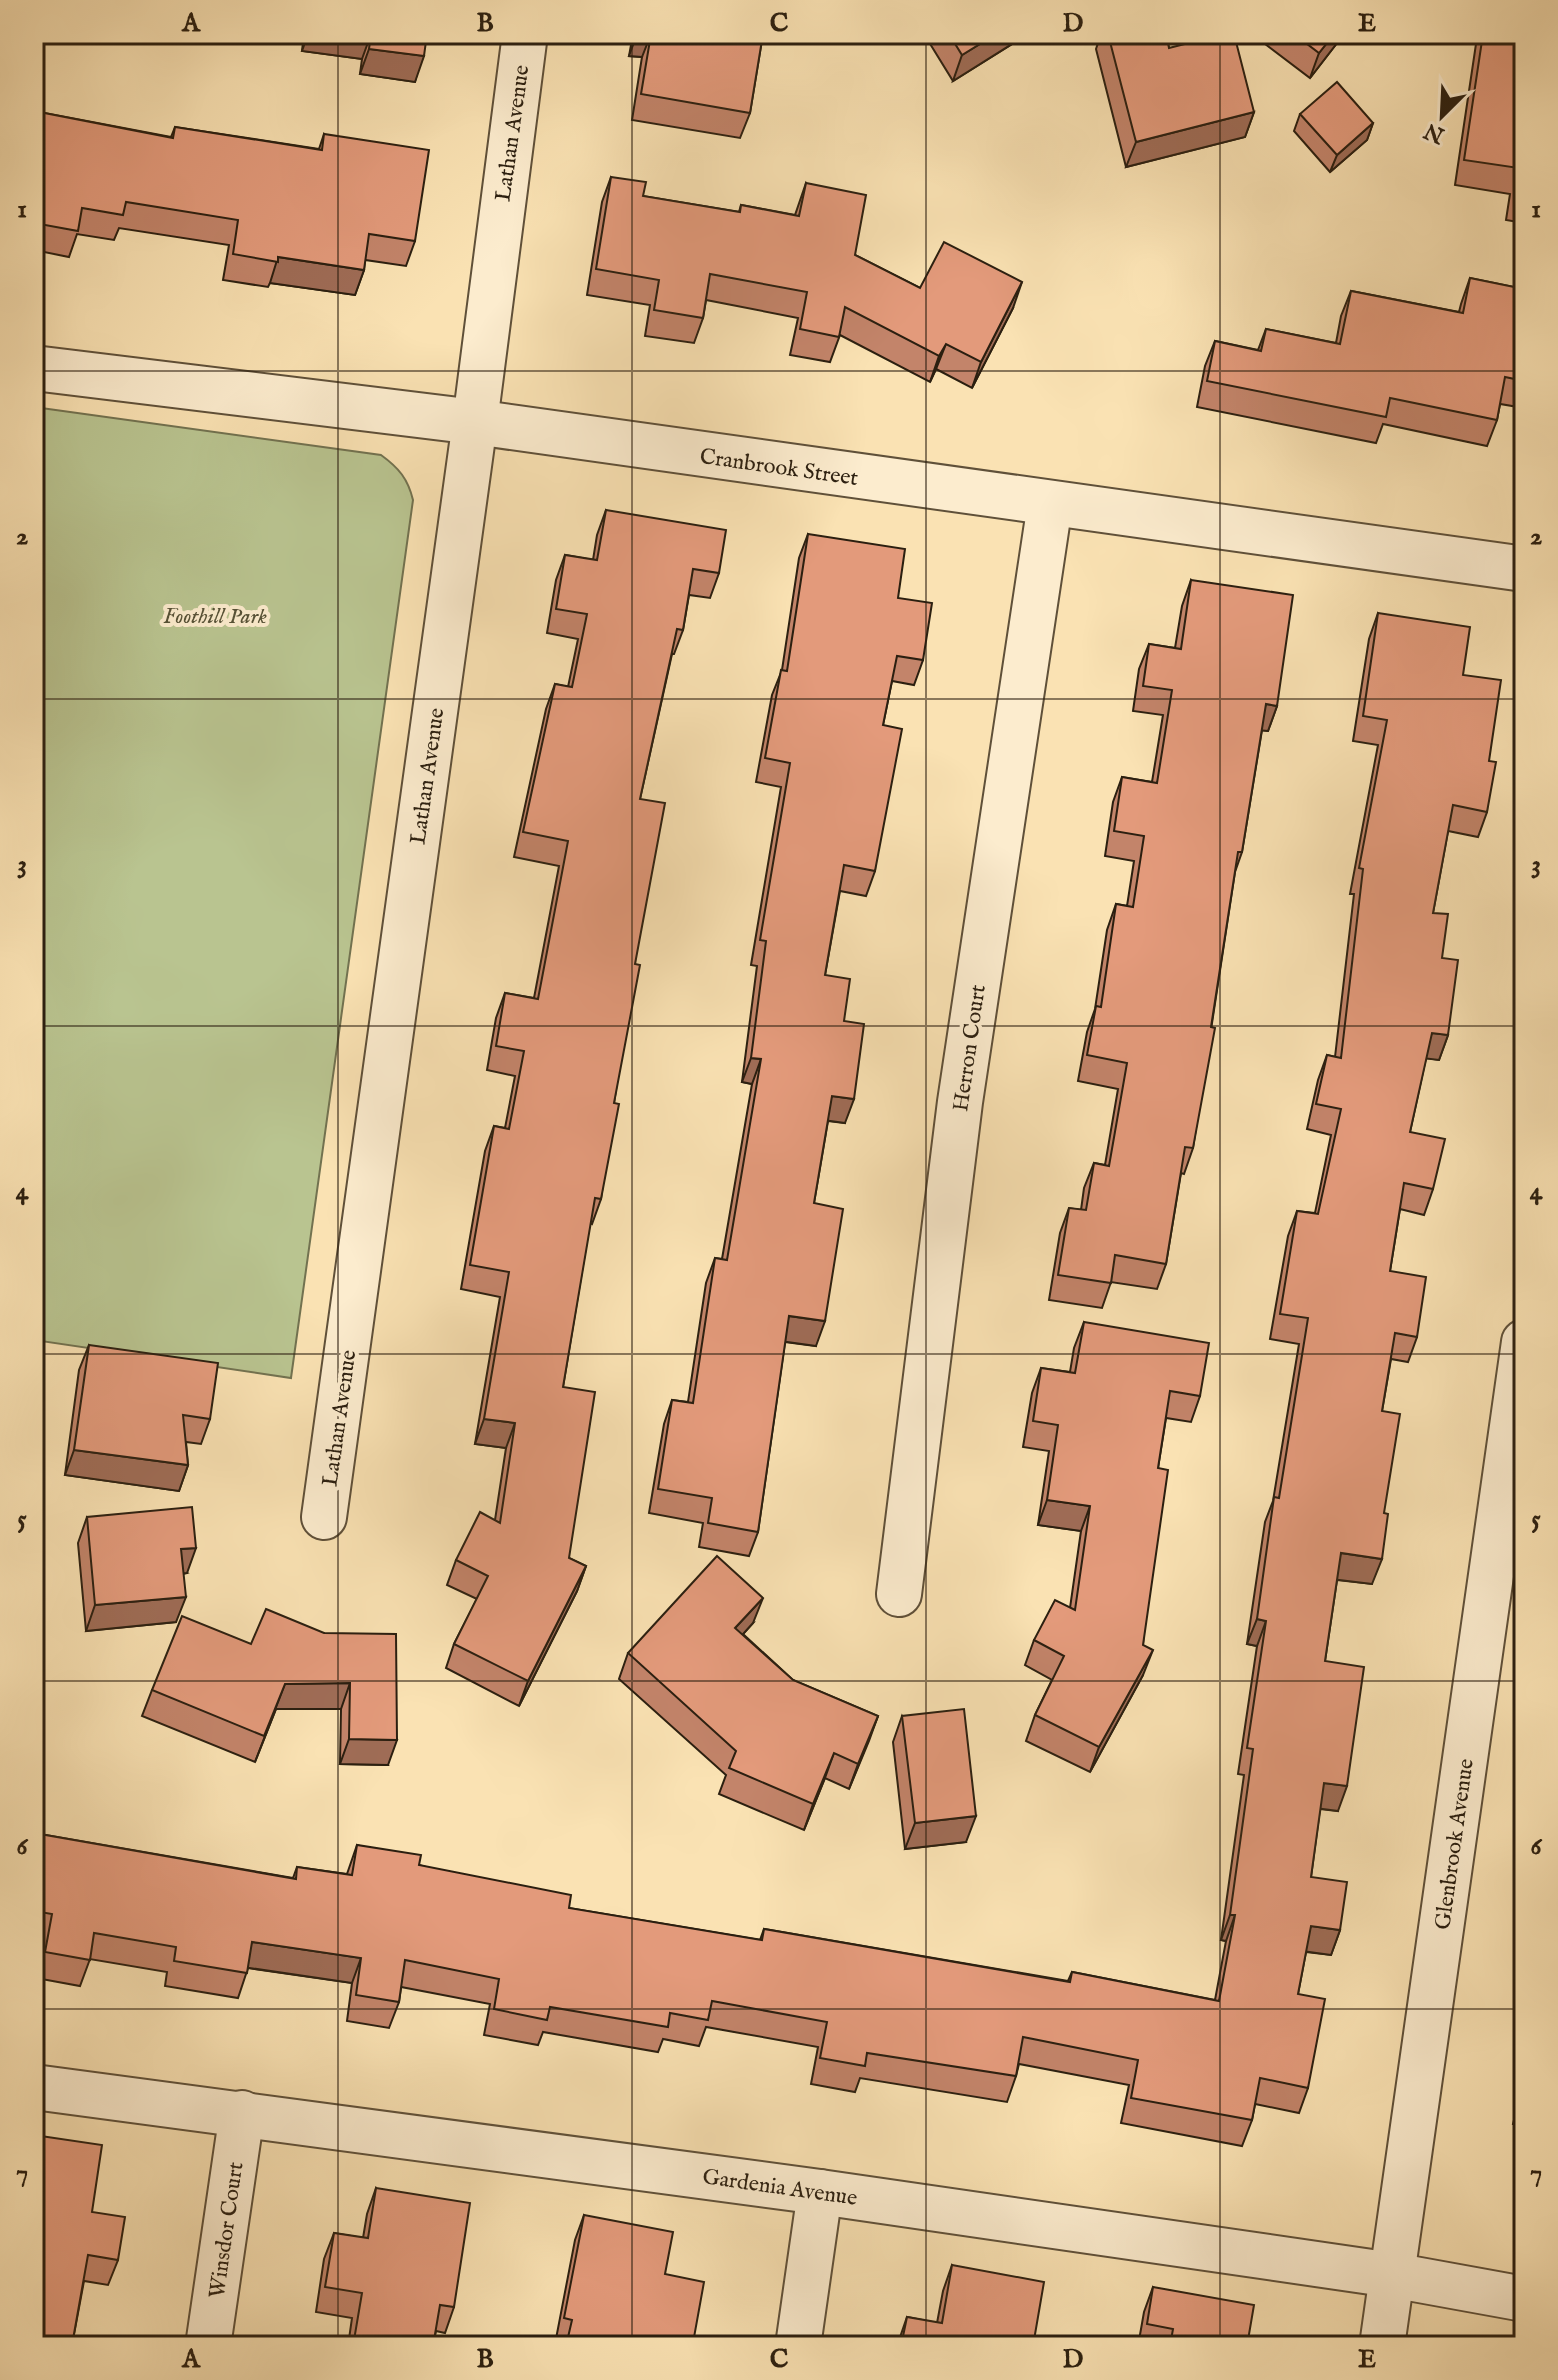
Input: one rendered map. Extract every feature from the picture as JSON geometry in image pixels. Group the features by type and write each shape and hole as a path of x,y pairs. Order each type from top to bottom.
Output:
{"street":[{"name":"Lathan Avenue","path":"324,1517 475,422 525,34"},
{"name":"Cranbrook Street","path":"34,368 475,422 1524,569"},
{"name":"Herron Court","path":"899,1594 960,1102 1050,504"},
{"name":"Glenbrook Avenue","path":"1382,2346 1524,1342"},
{"name":"Gardenia Avenue","path":"34,2087 820,2192 1392,2275 1524,2299"},
{"name":"Winsdor Court","path":"208,2346 242,2113"},
{"path":"798,2346 820,2192"}],"green space":[{"name":"Foothill Park","path":"34,407 381,455 402,474 413,500 291,1378 34,1340"}],"building":[{"path":"371,34 427,34 424,56 369,49"},
{"path":"651,34 763,34 750,113 641,94"},
{"path":"949,34 996,34 962,55"},
{"path":"1108,34 1166,34 1169,48 1234,34 1254,112 1136,142"},
{"path":"1294,34 1334,34 1319,53"},
{"path":"1483,34 1524,34 1524,196 1516,195 1519,168 1464,160"},
{"path":"1337,82 1373,123 1337,155 1300,114"},
{"path":"34,111 173,138 175,127 322,150 324,134 429,150 415,241 369,234 364,270 278,257 278,262 233,254 238,220 126,202 123,215 82,208 78,231 34,223"},
{"path":"611,177 646,182 643,196 740,212 741,205 799,216 806,183 866,195 855,255 920,288 944,242 1022,282 981,362 946,344 939,356 845,307 839,337 800,329 807,292 710,274 703,318 654,310 659,280 596,269"},
{"path":"1470,278 1524,289 1524,381 1505,377 1497,420 1390,398 1386,417 1207,381 1215,341 1261,351 1266,329 1340,344 1351,291 1463,313"},
{"path":"606,510 726,530 719,573 693,569 683,630 677,629 640,799 665,803 635,964 640,965 614,1103 619,1104 601,1199 595,1198 563,1387 595,1392 569,1558 586,1566 528,1681 454,1644 488,1576 456,1560 480,1512 500,1523 515,1423 484,1419 509,1272 470,1265 494,1126 509,1129 524,1051 496,1046 505,993 538,999 568,841 523,832 555,684 572,687 587,614 556,609 565,555 597,560"},
{"path":"808,534 905,549 898,598 932,603 923,660 897,656 883,725 902,729 875,871 844,865 825,975 850,979 844,1021 864,1024 854,1099 832,1096 814,1203 843,1209 825,1321 789,1316 758,1532 708,1523 712,1498 658,1489 672,1400 693,1403 715,1258 727,1260 761,1059 751,1058 766,941 760,940 790,763 765,758 781,670 787,671"},
{"path":"1191,580 1293,595 1277,706 1266,704 1242,852 1238,852 1211,1027 1215,1028 1193,1148 1185,1147 1166,1264 1115,1255 1111,1283 1058,1275 1069,1208 1086,1210 1094,1163 1109,1166 1127,1063 1087,1055 1096,1006 1101,1007 1116,904 1133,907 1144,836 1114,831 1122,777 1157,783 1172,690 1143,686 1149,644 1181,649"},
{"path":"1378,613 1470,627 1463,675 1501,680 1489,761 1496,762 1487,812 1453,805 1433,913 1448,914 1442,958 1458,960 1448,1035 1432,1033 1410,1132 1445,1139 1433,1189 1404,1183 1390,1271 1426,1277 1417,1337 1395,1333 1382,1411 1400,1414 1384,1513 1388,1514 1382,1559 1341,1553 1325,1661 1364,1667 1347,1786 1324,1783 1311,1877 1347,1882 1340,1930 1311,1926 1298,1994 1325,1999 1308,2088 1260,2078 1252,2120 1131,2098 1138,2060 1023,2037 1016,2076 867,2053 865,2066 820,2058 827,2022 712,2001 708,2020 670,2013 668,2027 550,2007 547,2020 494,2009 499,1979 405,1960 399,2002 356,1995 361,1958 252,1942 247,1973 174,1961 176,1947 94,1933 90,1960 45,1952 52,1914 34,1911 34,1833 296,1879 297,1867 352,1875 357,1845 421,1855 419,1865 571,1895 569,1908 762,1940 764,1929 1070,1982 1072,1972 1219,2001 1235,1915 1230,1915 1253,1749 1247,1748 1266,1621 1257,1619 1274,1497 1279,1498 1308,1318 1280,1314 1297,1211 1318,1214 1341,1109 1316,1104 1327,1055 1341,1058 1363,869 1359,868 1387,720 1363,716"},
{"path":"1084,1322 1209,1343 1200,1396 1170,1391 1158,1468 1168,1470 1143,1645 1153,1650 1099,1747 1035,1715 1064,1656 1034,1640 1055,1600 1075,1610 1090,1506 1047,1500 1058,1425 1033,1421 1041,1368 1075,1373"},
{"path":"89,1345 218,1363 210,1419 183,1415 188,1465 74,1450"},
{"path":"192,1507 196,1548 181,1549 186,1597 95,1605 87,1517"},
{"path":"717,1556 763,1598 735,1628 793,1680 878,1716 858,1764 834,1753 813,1804 729,1768 736,1751 628,1653"},
{"path":"266,1609 324,1633 396,1634 397,1740 349,1739 350,1683 285,1684 264,1736 152,1690 182,1616 251,1644"},
{"path":"964,1709 976,1816 915,1823 902,1716"},
{"path":"34,2135 102,2145 92,2212 125,2217 118,2260 88,2255 72,2345 78,2346 34,2346"},
{"path":"376,2188 470,2203 454,2307 440,2305 433,2346 353,2346 362,2293 325,2287 334,2233 368,2238"},
{"path":"584,2215 673,2232 665,2274 704,2282 693,2343 683,2342 682,2346 566,2346 572,2320 564,2318"},
{"path":"952,2265 1044,2282 1033,2346 901,2346 907,2317 942,2323"},
{"path":"1153,2287 1254,2305 1247,2346 1170,2346 1173,2329 1147,2324"}]}
